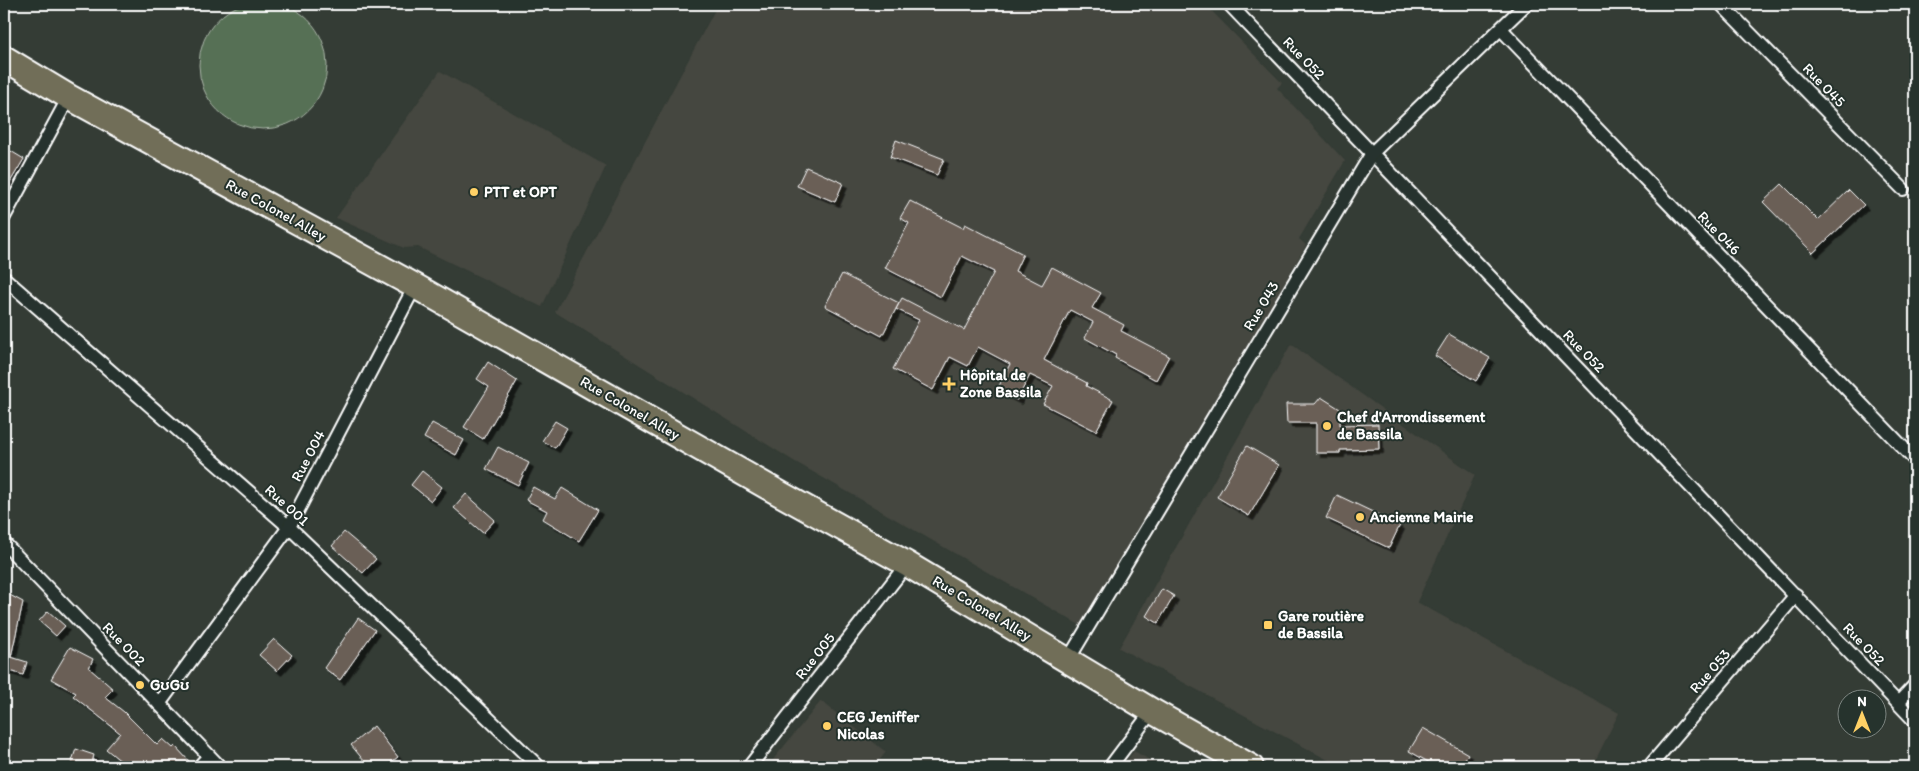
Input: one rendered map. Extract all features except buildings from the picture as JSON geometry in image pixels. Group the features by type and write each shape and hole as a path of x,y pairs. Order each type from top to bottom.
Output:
{"highway":[{"name":"Rue Colonel Alley","path":"4,58 69,97 415,286 907,564 1152,711 1251,767"}],"street":[{"name":"Rue 052","path":"1229,4 1915,721"},
{"name":"Rue 043","path":"1068,660 1372,153 1526,4"},
{"name":"Rue 045","path":"1721,4 1903,188"},
{"name":"Rue 046","path":"1501,28 1915,460"},
{"path":"4,217 69,97"},
{"name":"Rue 001","path":"4,278 289,527 539,767"},
{"name":"Rue 004","path":"159,704 289,527 415,286"},
{"name":"Rue 002","path":"4,543 220,767"},
{"name":"Rue 005","path":"749,767 907,564"},
{"name":"Rue 053","path":"1649,767 1796,596"},
{"path":"1898,703 1915,685"},
{"path":"1110,767 1152,711"},
{"path":"199,767 209,756"}],"shaded area":[{"name":"Hôpital de Zone Bassila","path":"718,4 1205,4 1282,83 1277,88 1345,161 1299,239 1306,245 1187,456 1083,627 792,460 555,312"},
{"name":"PTT et OPT","path":"440,71 606,166 542,307 418,247 404,248 336,218"},
{"path":"1291,344 1475,475 1417,602 1619,713 1592,767 1341,767 1119,648"},
{"name":"CEG Jeniffer Nicolas","path":"821,701 886,752 874,767 767,767"},
{"path":"1134,751 1162,767 1122,767"}],"green space":[{"path":"263,1 276,2 288,6 308,20 322,40 326,52 326,78 322,90 308,110 288,124 276,128 263,129 250,128 238,124 218,110 204,90 200,78 199,65 200,52 204,40 218,20 238,6 250,2"}],"place":[{"name":"PTT et OPT","path":"474,192"},
{"name":"Hôpital de Zone Bassila","path":"949,384"},
{"name":"Chef d'Arrondissement de Bassila","path":"1327,426"},
{"name":"Ancienne Mairie","path":"1360,517"},
{"name":"Gare routière de Bassila","path":"1268,625"},
{"name":"GʊGʊ","path":"140,685"},
{"name":"CEG Jeniffer Nicolas","path":"827,726"}]}
